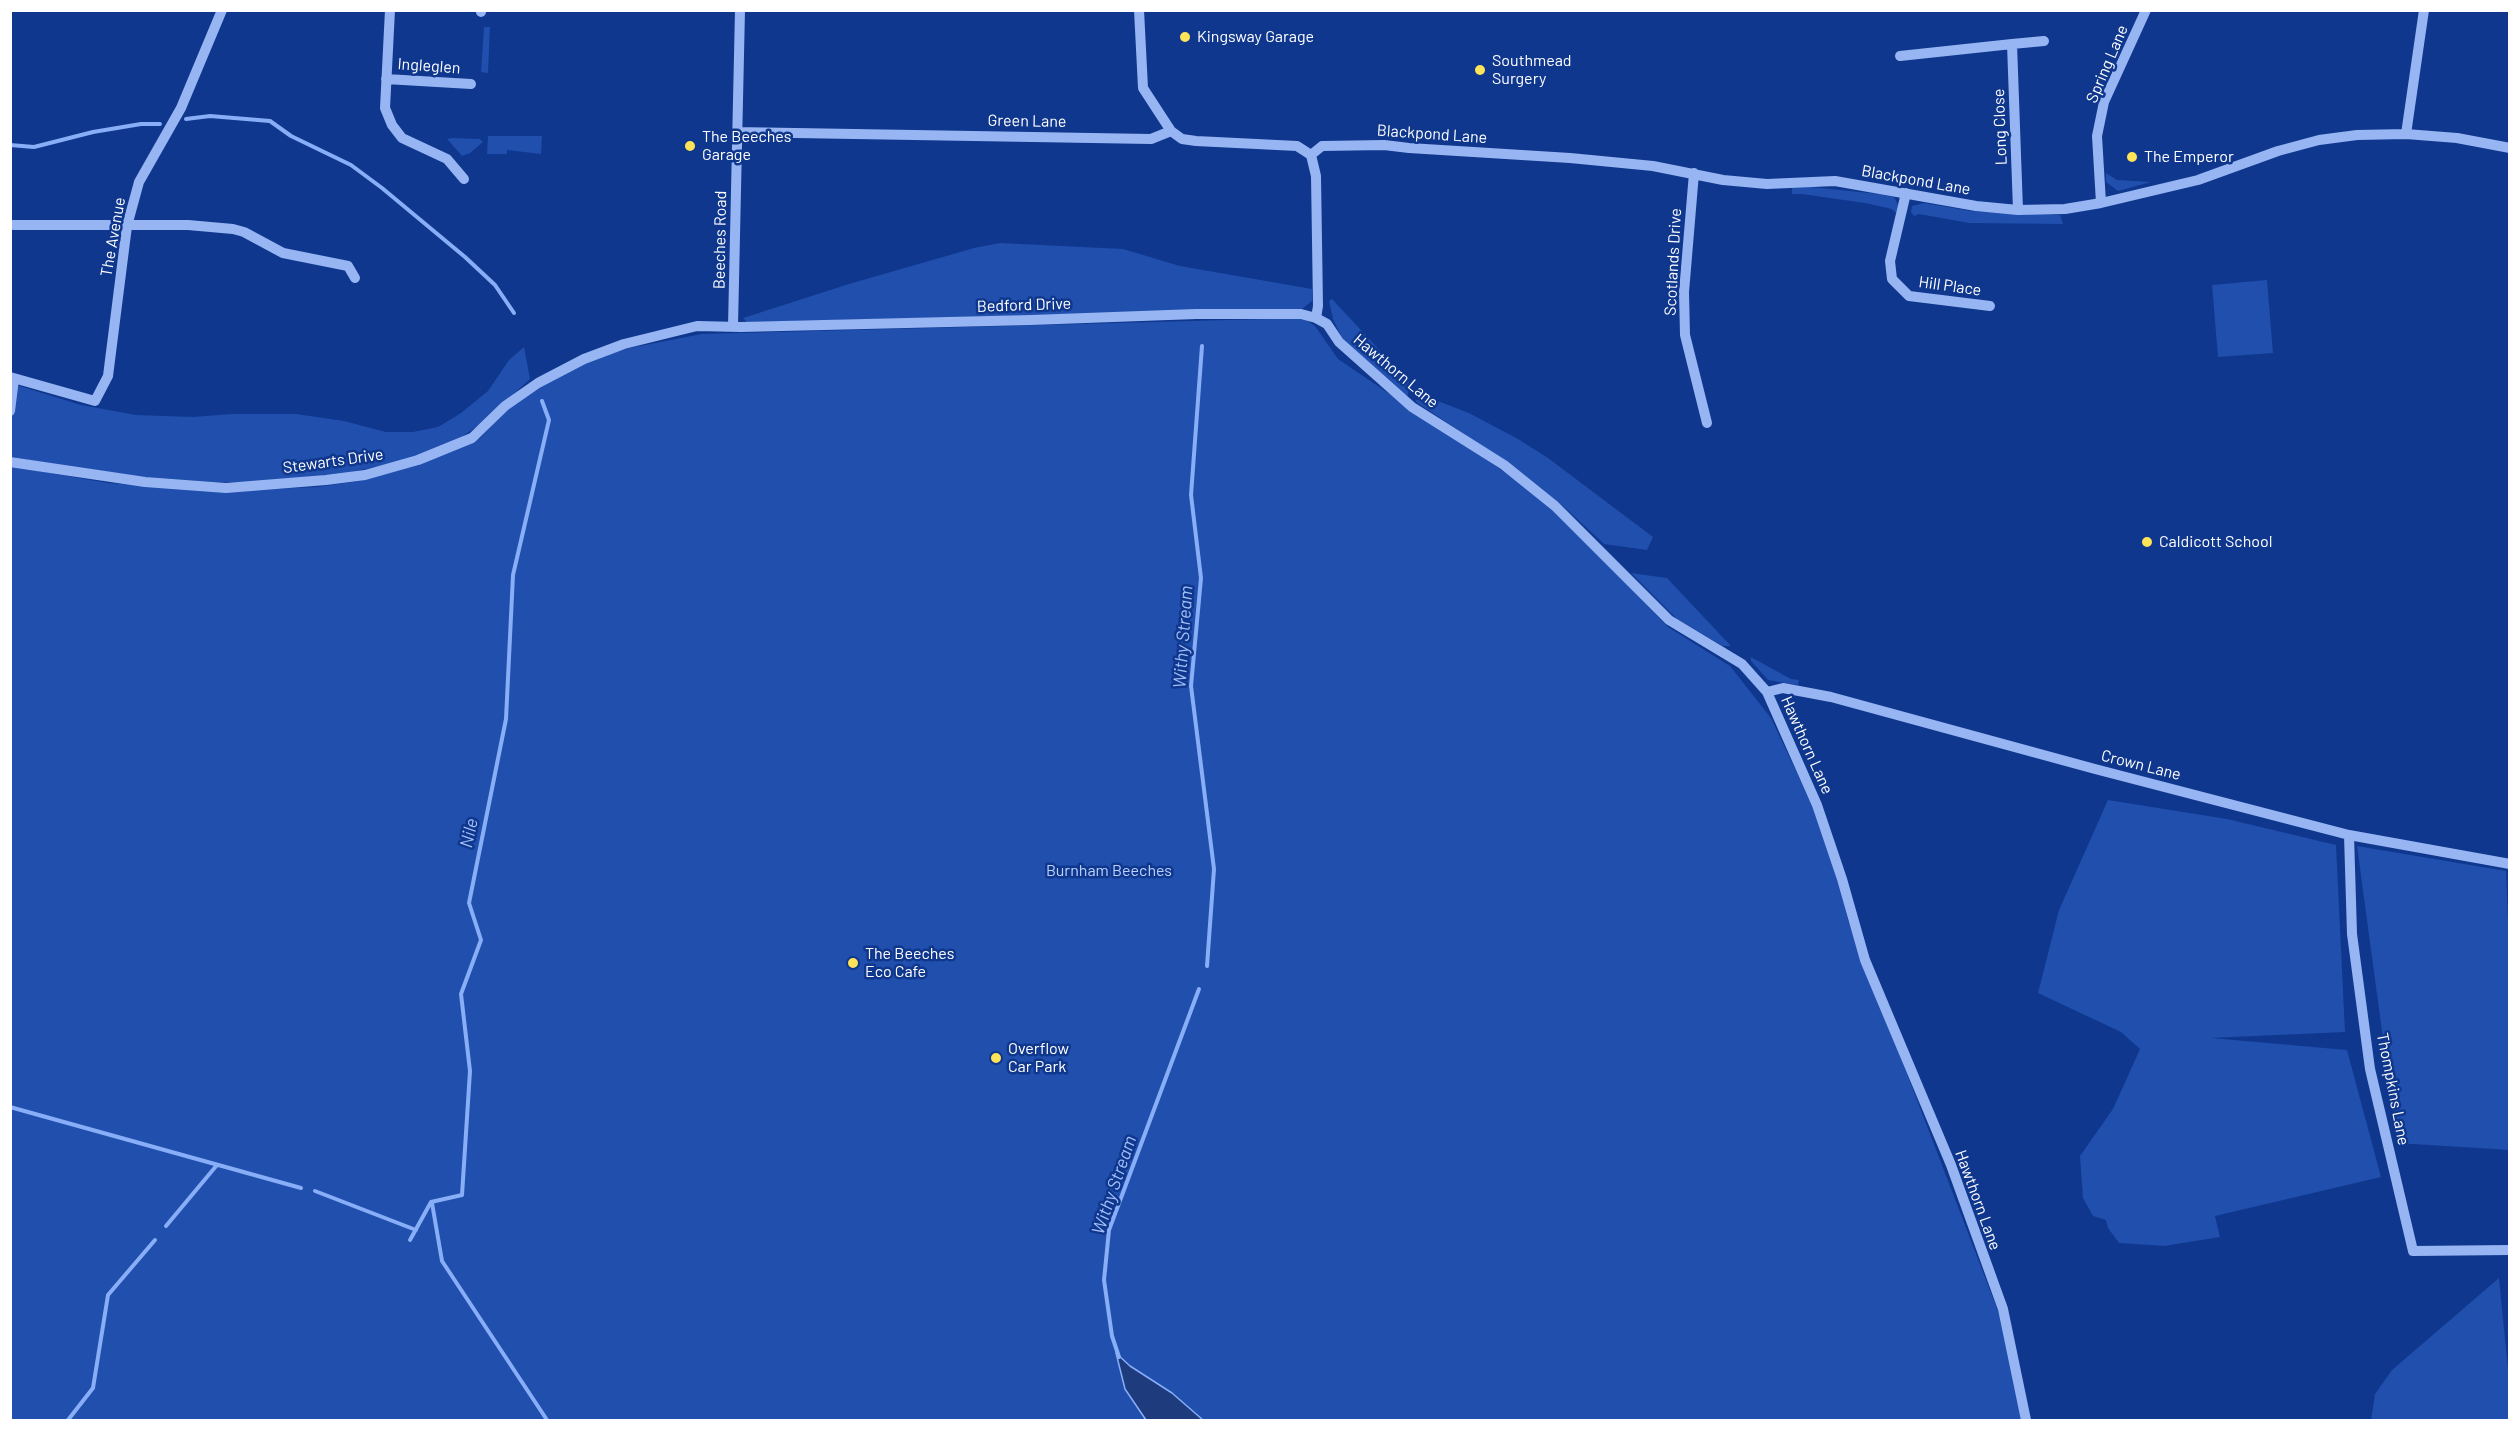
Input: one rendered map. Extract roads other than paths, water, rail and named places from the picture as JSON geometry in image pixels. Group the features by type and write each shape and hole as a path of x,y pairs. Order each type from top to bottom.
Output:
{"street":[{"name":"The Avenue","path":"10,411 12,378 95,400 108,376 127,226 139,182 181,108 222,10"},
{"name":"Ingleglen","path":"390,10 385,108 392,125 402,138 447,159 464,179"},
{"name":"Beeches Road","path":"733,326 740,10"},
{"path":"1139,10 1143,88 1161,119 1172,131 1182,139 1196,141 1297,146 1311,155 1316,176 1318,306 1316,318"},
{"name":"Spring Lane","path":"2101,203 2097,136 2104,102 2146,10"},
{"path":"2406,134 2424,10"},
{"path":"1900,56 2044,41"},
{"name":"Long Close","path":"2012,44 2018,210"},
{"name":"Ingleglen","path":"386,78 471,84"},
{"name":"Green Lane","path":"736,132 1151,138 1172,131"},
{"name":"Blackpond Lane","path":"1311,155 1322,146 1384,145 1570,158 1653,166 1723,180 1767,184 1835,181 1976,206 2018,210 2065,209 2101,203 2198,180 2278,151 2319,140 2357,135 2406,134 2457,138 2510,148"},
{"name":"Scotlands Drive","path":"1694,173 1684,292 1685,335 1707,423"},
{"name":"Hill Place","path":"1906,193 1890,261 1892,279 1910,296 1990,306"},
{"path":"13,225 188,225 233,229 244,232 283,253 348,266 355,278"},
{"name":"Bedford Drive","path":"733,326 1196,314 1301,314 1316,318"},
{"name":"Hawthorn Lane","path":"1316,318 1327,324 1339,342 1412,407 1504,465 1555,506 1669,620 1742,664 1767,692 1817,805 1842,879 1865,960 1951,1165 2003,1309 2026,1420"},
{"name":"Stewarts Drive","path":"10,462 145,482 226,488 365,475 418,460 472,438 505,406 538,383 584,359 624,344 697,326 733,326"},
{"name":"Crown Lane","path":"1767,692 1783,688 1831,697 2349,835 2510,864"},
{"name":"Thompkins Lane","path":"2349,835 2352,934 2370,1069 2413,1251 2510,1250"}],"waterway":[{"path":"186,119 210,116 270,121 291,136 351,165 465,257 495,285 514,313"},
{"path":"10,145 34,147 93,132 141,124 160,124"},
{"name":"Withy Stream","path":"1202,346 1191,495 1201,578 1191,686 1214,869 1207,966"},
{"name":"Nile","path":"410,1240 431,1202 462,1195 470,1071 461,994 481,940 469,903 506,719 513,575 549,420 542,401"},
{"name":"Withy Stream","path":"1119,1357 1112,1336 1104,1280 1109,1230 1199,989"},
{"path":"10,1107 301,1188"},
{"path":"166,1226 217,1165"},
{"path":"315,1191 416,1230"},
{"path":"432,1203 442,1261 547,1420"},
{"path":"68,1420 93,1388 108,1295 155,1240"}],"place":[{"name":"Kingsway Garage","path":"1185,37"},
{"name":"Southmead Surgery","path":"1480,70"},
{"name":"The Beeches Garage","path":"690,146"},
{"name":"The Emperor","path":"2132,157"},
{"name":"Caldicott School","path":"2147,542"},
{"name":"The Beeches Eco Cafe","path":"853,963"},
{"name":"Overflow Car Park","path":"996,1058"}],"park label":[{"name":"Burnham Beeches","path":"1109,871"}]}
